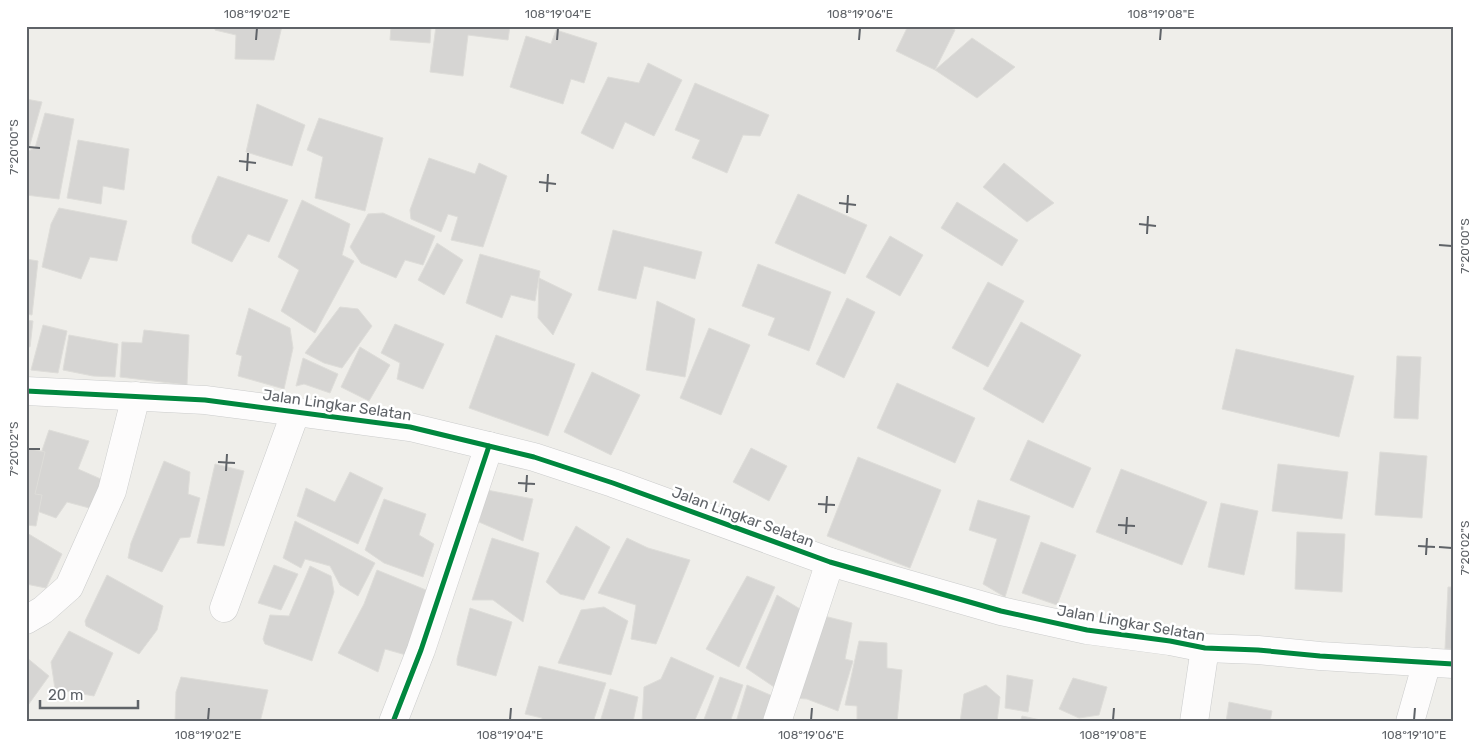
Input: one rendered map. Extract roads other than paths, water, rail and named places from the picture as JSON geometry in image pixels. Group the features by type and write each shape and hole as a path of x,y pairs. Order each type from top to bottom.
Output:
{"street":[{"name":"Jalan Lingkar Selatan","path":"26,391 205,400 410,427 534,458 613,482 830,562 1000,611 1086,630 1170,641 1205,648 1440,663"},
{"path":"26,620 43,610 69,588 112,491 136,396"},
{"path":"224,608 296,412"},
{"path":"393,722 421,650 446,570 489,446"},
{"path":"777,722 830,562"},
{"path":"1194,722 1205,648"},
{"path":"1410,722 1440,663"}]}
